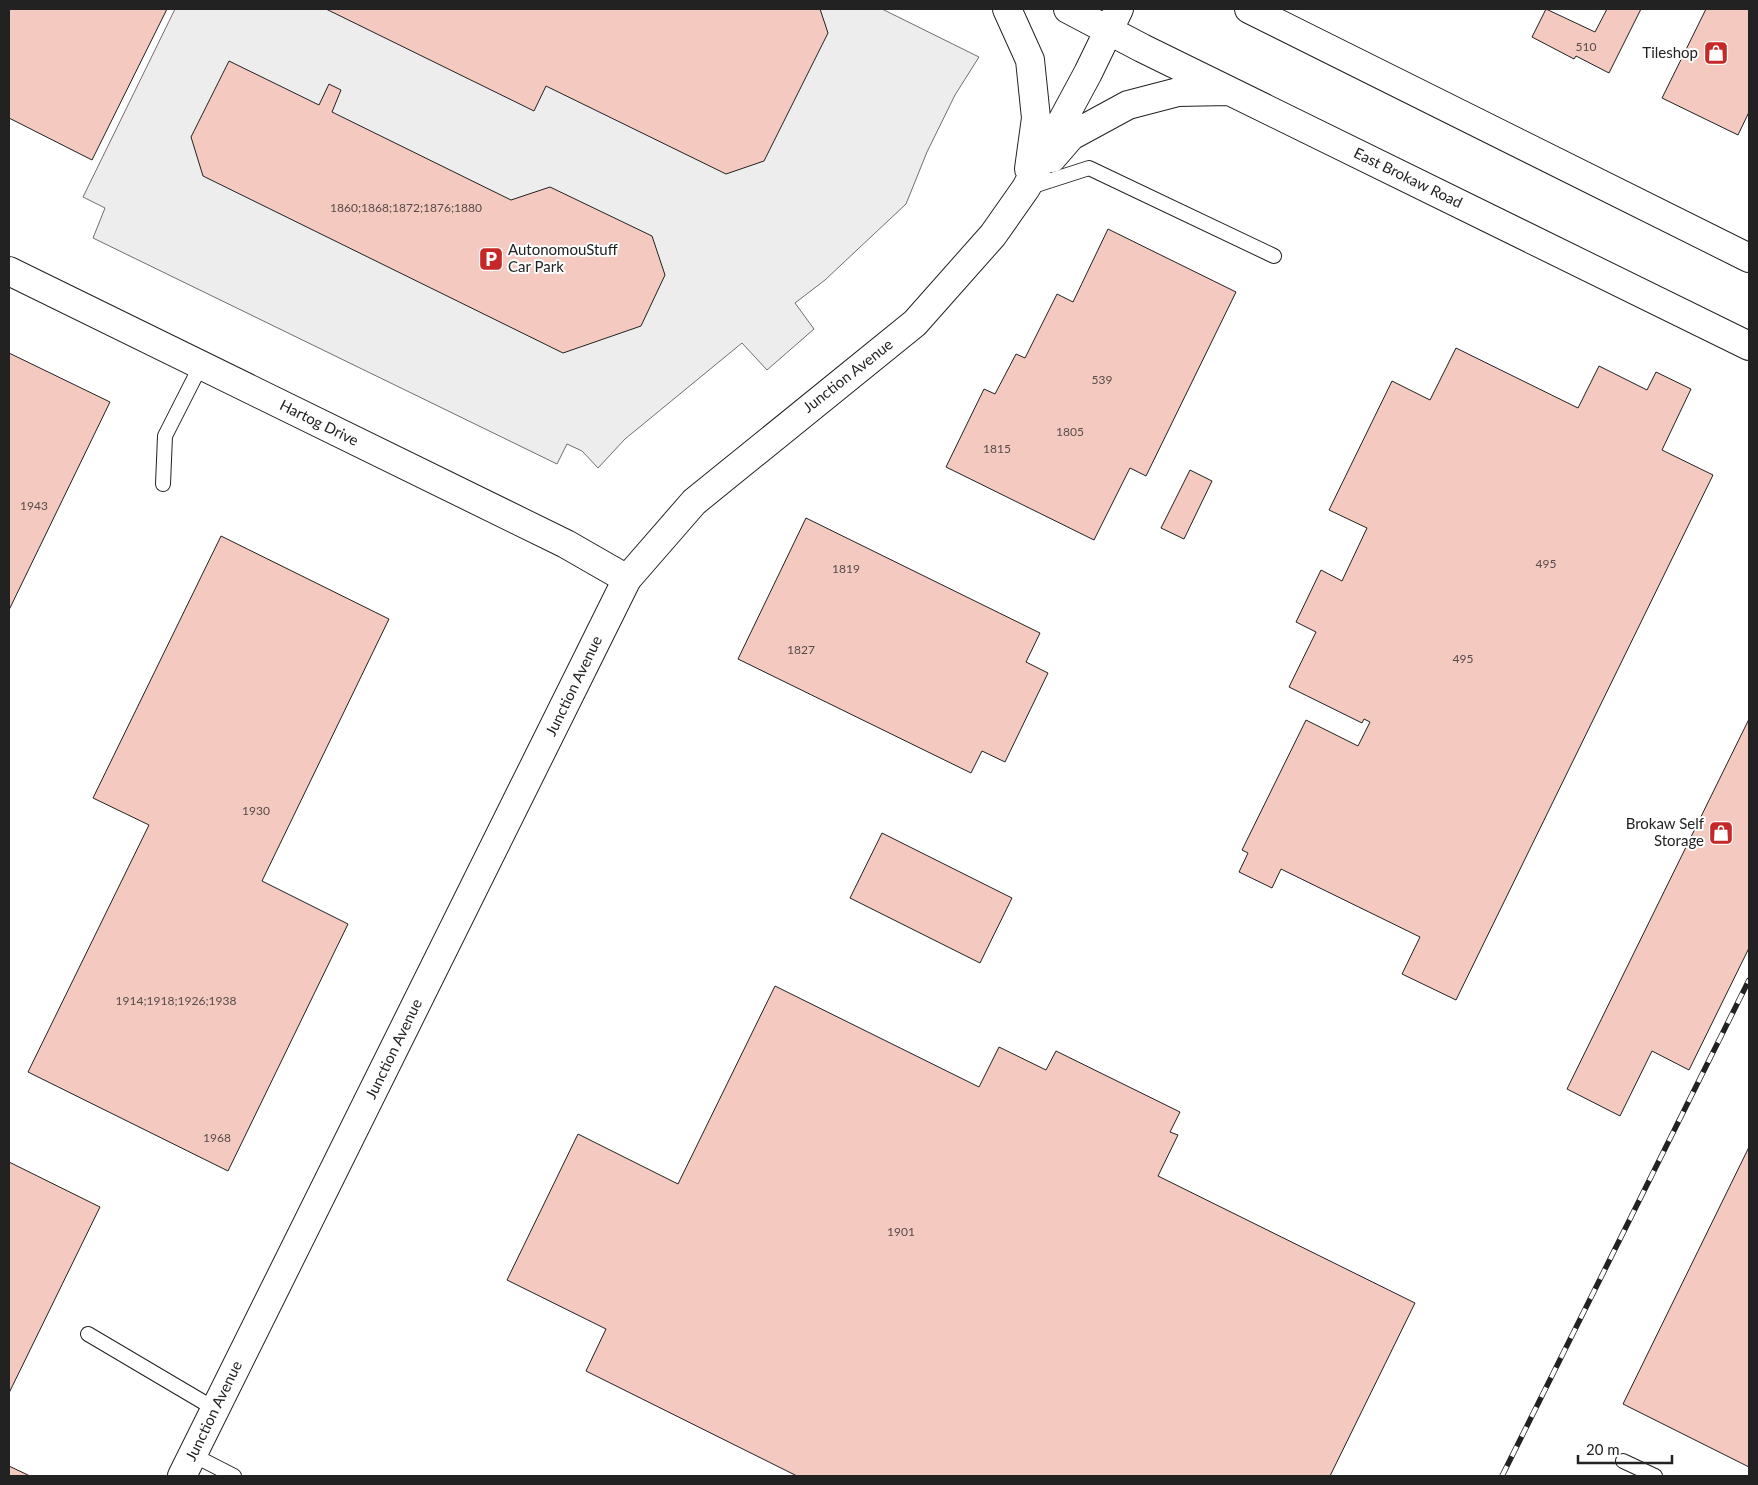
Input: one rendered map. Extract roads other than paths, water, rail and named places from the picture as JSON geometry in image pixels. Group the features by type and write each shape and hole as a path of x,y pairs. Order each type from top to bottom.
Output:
{"street":[{"path":"1007,9 1030,60 1036,118 1026,188"},
{"name":"East Brokaw Road","path":"1068,9 1113,19 1231,91 1749,346"},
{"path":"1260,12 1749,258"},
{"name":"Junction Avenue","path":"188,1466 627,579 694,502 915,324 993,235 1026,188 1113,19"},
{"path":"1026,188 1070,136 1128,105 1178,92 1231,91"},
{"name":"Hartog Drive","path":"9,271 566,544 627,579"}],"lane":[{"path":"1026,188 1089,168 1274,256"},
{"path":"163,484 165,436 201,365"},
{"path":"88,1334 216,1409"},
{"path":"1623,1461 1655,1476"},
{"path":"188,1466 234,1476"}],"railway":[{"path":"1502,1476 1749,980"}],"place":[{"name":"Tileshop","path":"1716,53"},
{"name":"AutonomouStuff Car Park","path":"491,259"},
{"name":"Brokaw Self Storage","path":"1721,833"}]}
